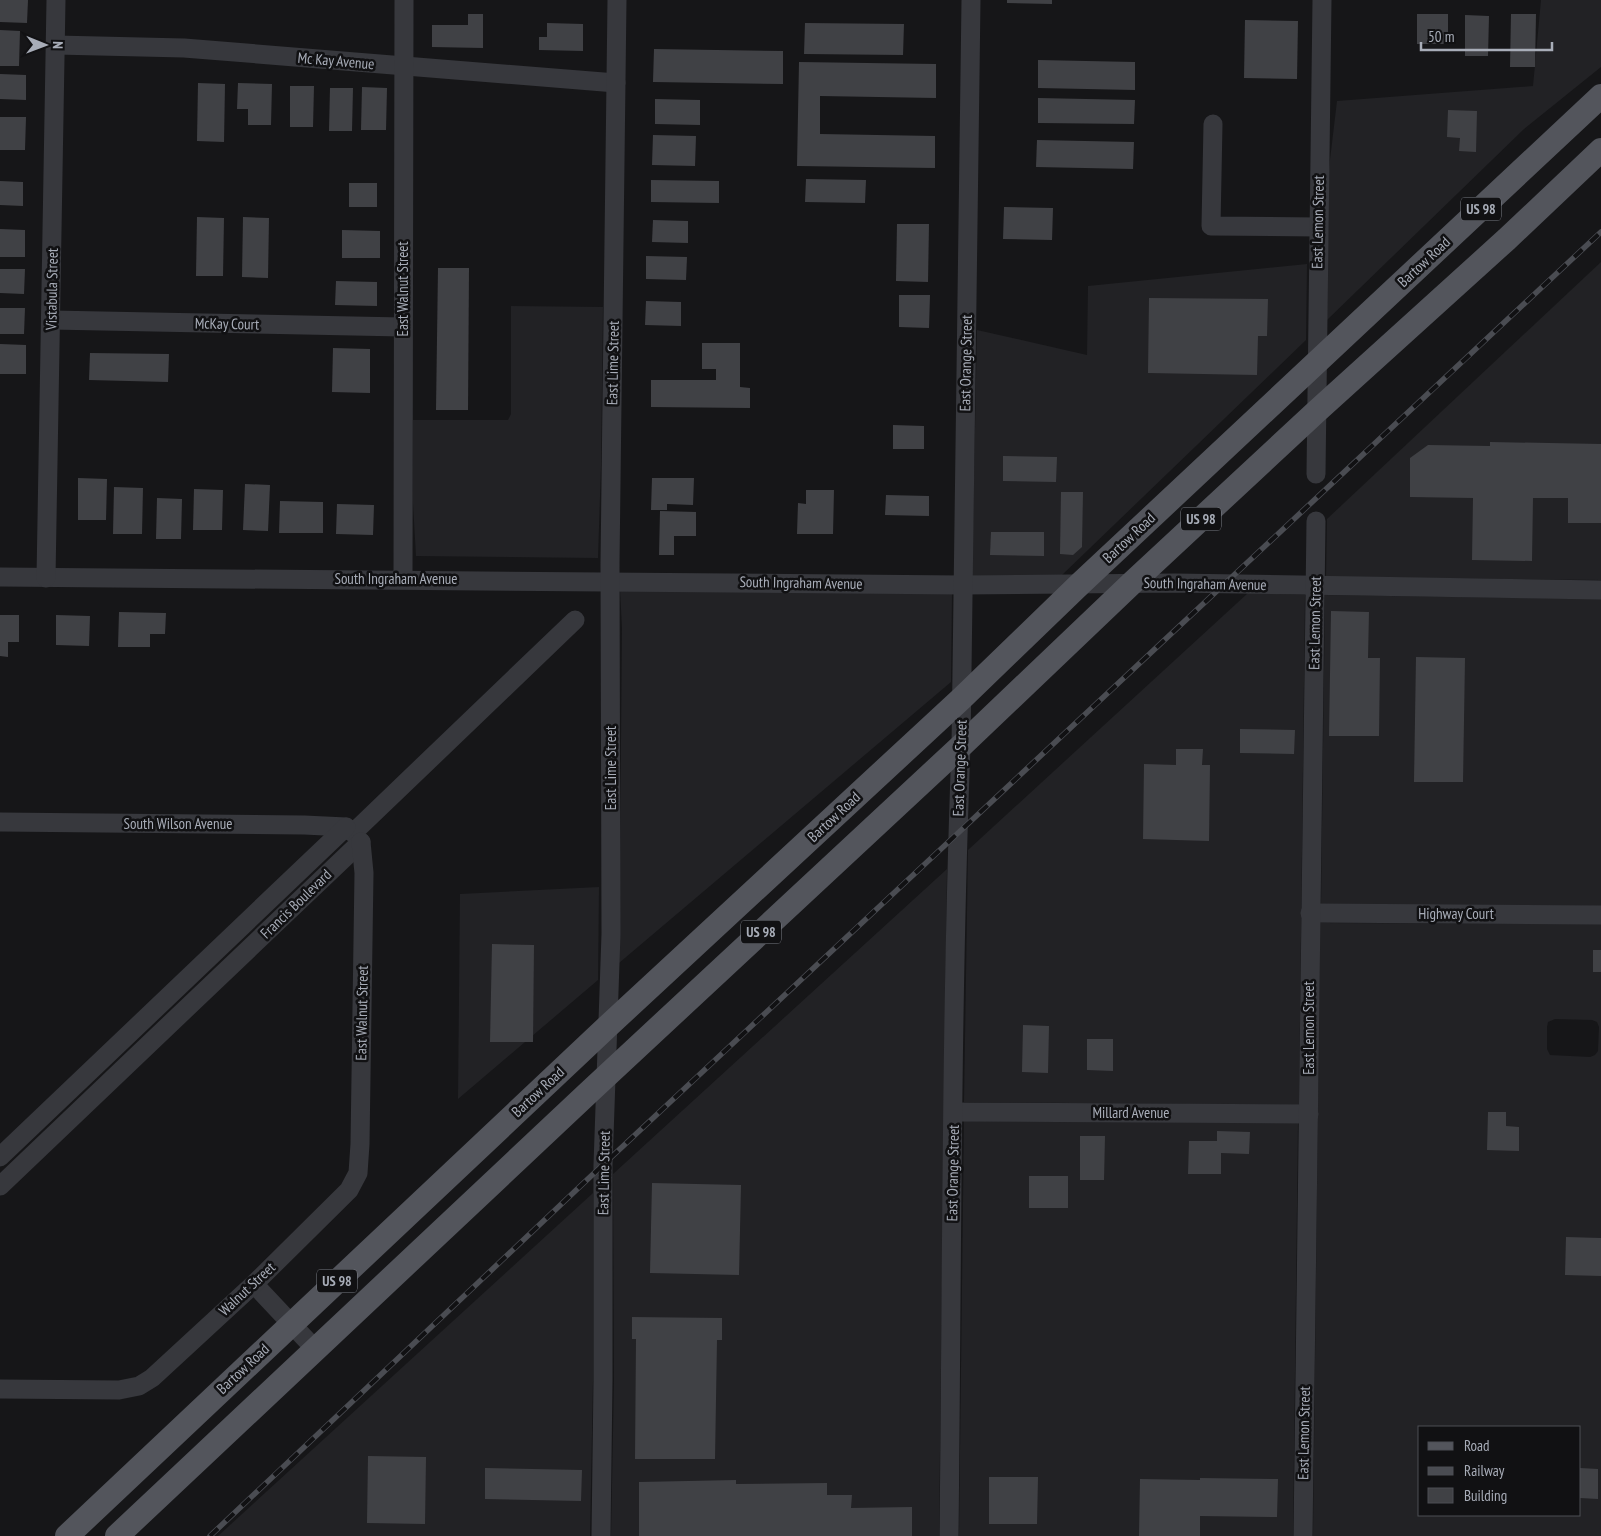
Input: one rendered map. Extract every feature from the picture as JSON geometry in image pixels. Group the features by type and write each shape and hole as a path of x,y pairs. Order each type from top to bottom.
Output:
{"main road":[{"name":"Bartow Road","path":"67,1536 291,1323 961,699 1080,584 1601,96"},
{"name":"US 98","path":"116,1536 606,1075 961,746 1316,411 1507,239 1601,150"}],"street":[{"name":"Vistabula Street","path":"46,578 56,0"},
{"name":"East Walnut Street","path":"402,579 404,0"},
{"name":"East Lime Street","path":"601,1536 604,1381 603,1174 611,934 610,582 617,0"},
{"name":"East Orange Street","path":"949,1536 971,0"},
{"name":"East Lemon Street","path":"1316,474 1322,0"},
{"name":"Mc Kay Avenue","path":"56,45 184,48 616,83"},
{"path":"1213,124 1211,226 1318,227"},
{"name":"McKay Court","path":"51,320 403,327"},
{"name":"East Lemon Street","path":"1303,1536 1316,521"},
{"name":"South Ingraham Avenue","path":"0,576 46,578 402,579 962,585 1132,583 1601,590"},
{"name":"Francis Boulevard","path":"0,1186 171,1022 353,834 575,620"},
{"name":"South Wilson Avenue","path":"0,822 304,825 353,834"},
{"name":"East Walnut Street","path":"353,834 364,873 360,1144 358,1173 353,1182"},
{"name":"Francis Boulevard","path":"0,1157 156,1008 353,834"},
{"name":"Highway Court","path":"1310,913 1601,915"},
{"path":"156,1008 171,1022"},
{"name":"Millard Avenue","path":"954,1112 1309,1114"},
{"name":"Walnut Street","path":"0,1389 119,1390 139,1386 152,1378 254,1284 349,1190 353,1182"},
{"path":"254,1284 314,1349"}],"shaded area":[{"path":"1541,0 1601,0 1601,67 1524,129 1327,320 1329,168 1337,101 1533,86"},
{"path":"1601,262 1601,580 1326,577 1327,519"},
{"path":"1307,264 1306,340 1062,575 972,576 977,330 1087,355 1088,286"},
{"path":"511,306 603,307 598,558 416,556 413,504 413,420 508,420 511,414"},
{"path":"620,590 952,594 951,682 619,963 622,628"},
{"path":"1248,593 1305,595 1299,1105 964,1102 968,850"},
{"path":"1325,595 1601,599 1601,906 1321,905"},
{"path":"947,869 939,1536 611,1536 614,1381 613,1174"},
{"path":"599,887 598,980 458,1099 460,894"},
{"path":"1320,923 1601,924 1601,1536 1313,1536","holes":["1555,1019 1592,1020 1597,1022 1599,1027 1598,1051 1595,1055 1590,1057 1550,1055 1547,1049 1548,1022"]},
{"path":"964,1121 1298,1123 1293,1536 959,1536"},
{"path":"593,1193 593,1381 590,1536 218,1536"}],"building":[{"path":"0,0 28,0 27,23 0,22"},
{"path":"1007,0 1052,0 1052,4 1007,3"},
{"path":"468,14 483,14 483,48 432,47 432,25 468,25"},
{"path":"1417,14 1448,14 1448,44 1417,44"},
{"path":"1511,14 1536,14 1535,67 1510,67"},
{"path":"1465,15 1489,16 1488,56 1465,56"},
{"path":"1245,20 1298,21 1297,79 1244,78"},
{"path":"547,23 583,24 583,51 539,50 539,37 547,37"},
{"path":"805,23 904,24 903,55 804,54"},
{"path":"0,30 20,31 19,66 0,66"},
{"path":"654,49 783,51 783,84 653,82"},
{"path":"1038,60 1135,62 1135,90 1038,88"},
{"path":"799,62 936,64 936,98 820,96 820,134 935,136 935,168 797,166"},
{"path":"0,74 26,75 26,100 0,99"},
{"path":"198,83 225,84 224,142 197,141"},
{"path":"238,83 272,84 271,125 248,125 248,109 237,109"},
{"path":"290,86 314,86 313,127 290,127"},
{"path":"362,87 387,88 386,130 361,130"},
{"path":"330,88 353,88 352,131 329,131"},
{"path":"1038,98 1135,100 1134,124 1038,123"},
{"path":"655,99 700,100 700,125 655,124"},
{"path":"1448,110 1477,111 1476,152 1459,151 1460,138 1447,137"},
{"path":"0,117 26,117 25,150 0,150"},
{"path":"653,135 696,136 695,166 652,165"},
{"path":"1037,140 1134,142 1133,169 1036,167"},
{"path":"806,179 866,180 865,203 805,202"},
{"path":"651,180 719,181 719,203 651,202"},
{"path":"0,181 23,182 23,206 0,205"},
{"path":"349,183 377,183 377,207 349,207"},
{"path":"1004,207 1053,208 1052,240 1003,239"},
{"path":"197,217 224,218 223,276 196,276"},
{"path":"243,217 269,218 268,278 242,277"},
{"path":"653,220 688,221 688,243 652,242"},
{"path":"897,224 929,224 928,282 896,281"},
{"path":"0,229 25,230 25,257 0,257"},
{"path":"342,230 380,231 380,258 342,258"},
{"path":"646,256 687,257 686,280 646,279"},
{"path":"438,268 469,268 468,410 436,410"},
{"path":"0,269 25,269 24,294 0,293"},
{"path":"336,281 377,282 377,306 335,305"},
{"path":"899,295 930,295 929,328 899,327"},
{"path":"1149,298 1268,299 1267,336 1258,336 1257,375 1148,373"},
{"path":"646,301 681,302 681,326 645,325"},
{"path":"0,308 25,308 24,334 0,334"},
{"path":"702,343 740,343 740,387 750,388 750,408 651,407 651,380 716,380 716,369 702,369"},
{"path":"0,344 26,345 26,374 0,374"},
{"path":"333,348 370,349 370,393 332,392"},
{"path":"90,353 169,354 168,382 89,380"},
{"path":"893,425 924,426 924,449 893,449"},
{"path":"1490,442 1601,444 1601,523 1568,523 1568,498 1533,498 1532,561 1472,560 1473,498 1410,497 1410,458 1428,445 1490,446"},
{"path":"1003,456 1057,457 1056,482 1003,481"},
{"path":"78,478 107,479 106,520 78,520"},
{"path":"652,478 694,478 693,505 667,504 667,510 651,510"},
{"path":"245,484 270,485 268,531 243,530"},
{"path":"114,487 143,488 142,534 113,534"},
{"path":"194,489 223,490 222,530 193,530"},
{"path":"806,490 834,490 833,534 797,534 798,503 806,504"},
{"path":"1061,492 1083,492 1082,547 1073,555 1060,554"},
{"path":"886,495 929,496 929,516 885,515"},
{"path":"157,498 182,499 181,539 156,539"},
{"path":"280,501 323,502 323,533 279,533"},
{"path":"337,504 374,505 373,535 336,534"},
{"path":"660,511 696,512 696,536 674,536 674,555 659,555"},
{"path":"991,532 1044,532 1044,556 990,555"},
{"path":"1331,611 1369,612 1368,658 1380,658 1379,736 1329,736"},
{"path":"119,612 166,613 165,634 150,634 150,647 118,647"},
{"path":"0,615 19,615 19,642 8,642 8,657 0,656"},
{"path":"56,615 90,616 89,646 56,645"},
{"path":"1416,657 1465,658 1463,782 1414,782"},
{"path":"1240,729 1295,730 1294,754 1240,753"},
{"path":"1176,749 1203,749 1202,765 1210,765 1209,841 1143,839 1144,764 1176,765"},
{"path":"492,944 534,945 533,1042 490,1042"},
{"path":"1593,950 1601,950 1601,972 1593,972"},
{"path":"1023,1025 1049,1026 1048,1073 1022,1072"},
{"path":"1087,1039 1113,1039 1113,1071 1087,1070"},
{"path":"1488,1112 1506,1112 1506,1126 1519,1127 1519,1151 1487,1150"},
{"path":"1217,1131 1250,1132 1249,1154 1221,1153 1221,1174 1188,1174 1189,1141 1217,1141"},
{"path":"1080,1136 1105,1136 1104,1180 1080,1180"},
{"path":"1029,1176 1068,1176 1068,1208 1029,1208"},
{"path":"652,1183 741,1185 739,1275 650,1273"},
{"path":"1566,1237 1601,1238 1601,1276 1565,1275"},
{"path":"632,1317 722,1318 722,1340 717,1340 715,1459 635,1459 636,1339 632,1339"},
{"path":"368,1456 426,1457 425,1524 367,1523"},
{"path":"485,1468 582,1470 581,1501 485,1499"},
{"path":"1581,1468 1598,1469 1598,1499 1581,1498"},
{"path":"989,1477 1038,1477 1037,1524 989,1524"},
{"path":"1200,1478 1278,1479 1277,1517 1200,1516 1200,1536 1139,1536 1140,1479 1200,1480"},
{"path":"736,1480 736,1484 827,1483 827,1495 852,1495 851,1508 912,1507 912,1536 639,1536 639,1482"}],"railway":[{"path":"210,1536 590,1177 1601,232"}]}
